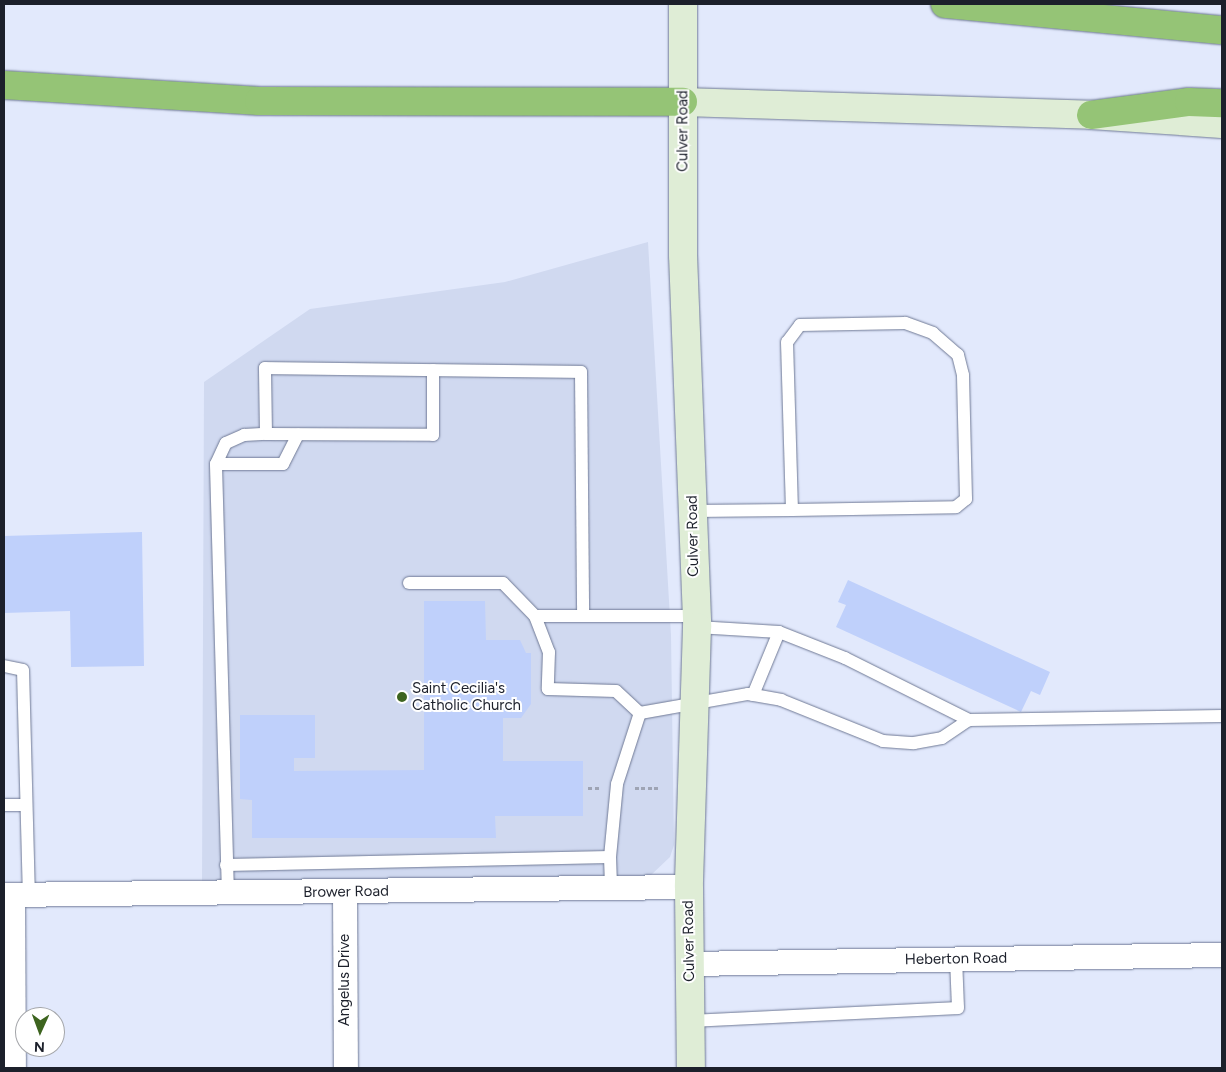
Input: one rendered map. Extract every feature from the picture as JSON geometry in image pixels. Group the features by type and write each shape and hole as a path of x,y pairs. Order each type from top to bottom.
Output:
{"highway":[{"path":"945,4 1222,30"},
{"path":"4,85 259,101 683,102"},
{"path":"1091,116 1189,102 1222,103"}],"main road":[{"name":"Culver Road","path":"683,4 683,255 696,622 696,703 689,887 691,1068"},
{"path":"683,102 1091,116 1222,124"}],"street":[{"name":"Brower Road","path":"15,895 228,895 345,891 689,887"},
{"name":"Angelus Drive","path":"345,891 346,1068"},
{"path":"14,1068 15,895"},
{"name":"Heberton Road","path":"690,964 1222,956"}],"lane":[{"path":"693,511 792,510 956,507 966,499 963,374 958,355 932,333 905,323 800,325 788,342 792,510"},
{"path":"266,434 265,368 581,372 583,613"},
{"path":"228,895 216,464 226,442 244,435 433,435 433,370"},
{"path":"216,464 283,464 298,435"},
{"path":"409,584 503,583 535,616 549,652 548,689 616,691 640,712"},
{"path":"535,616 583,613 696,622 779,632 845,658 969,720 1222,716"},
{"path":"753,695 779,632"},
{"path":"4,666 23,670 26,805 15,895"},
{"path":"640,712 753,695 780,700 884,741 914,743 942,738 969,720"},
{"path":"611,888 610,857 617,784 640,712"},
{"path":"4,805 26,805"},
{"path":"226,865 610,857"},
{"path":"690,1022 958,1008 956,960"}],"shaded area":[{"path":"648,242 671,635 674,845 670,857 651,875 637,878 202,883 204,382 310,309 505,282"}],"building":[{"path":"142,532 144,666 71,667 70,611 4,613 4,536"},
{"path":"848,580 1050,672 1040,695 1031,691 1021,712 836,627 846,605 838,602"},
{"path":"424,601 485,601 486,640 520,640 526,653 531,653 531,704 521,718 503,718 503,761 583,761 583,816 495,816 496,838 252,838 252,800 240,799 240,715 315,715 315,758 294,758 294,771 424,770"}],"place":[{"name":"Saint Cecilia's Catholic Church","path":"402,697"}]}
